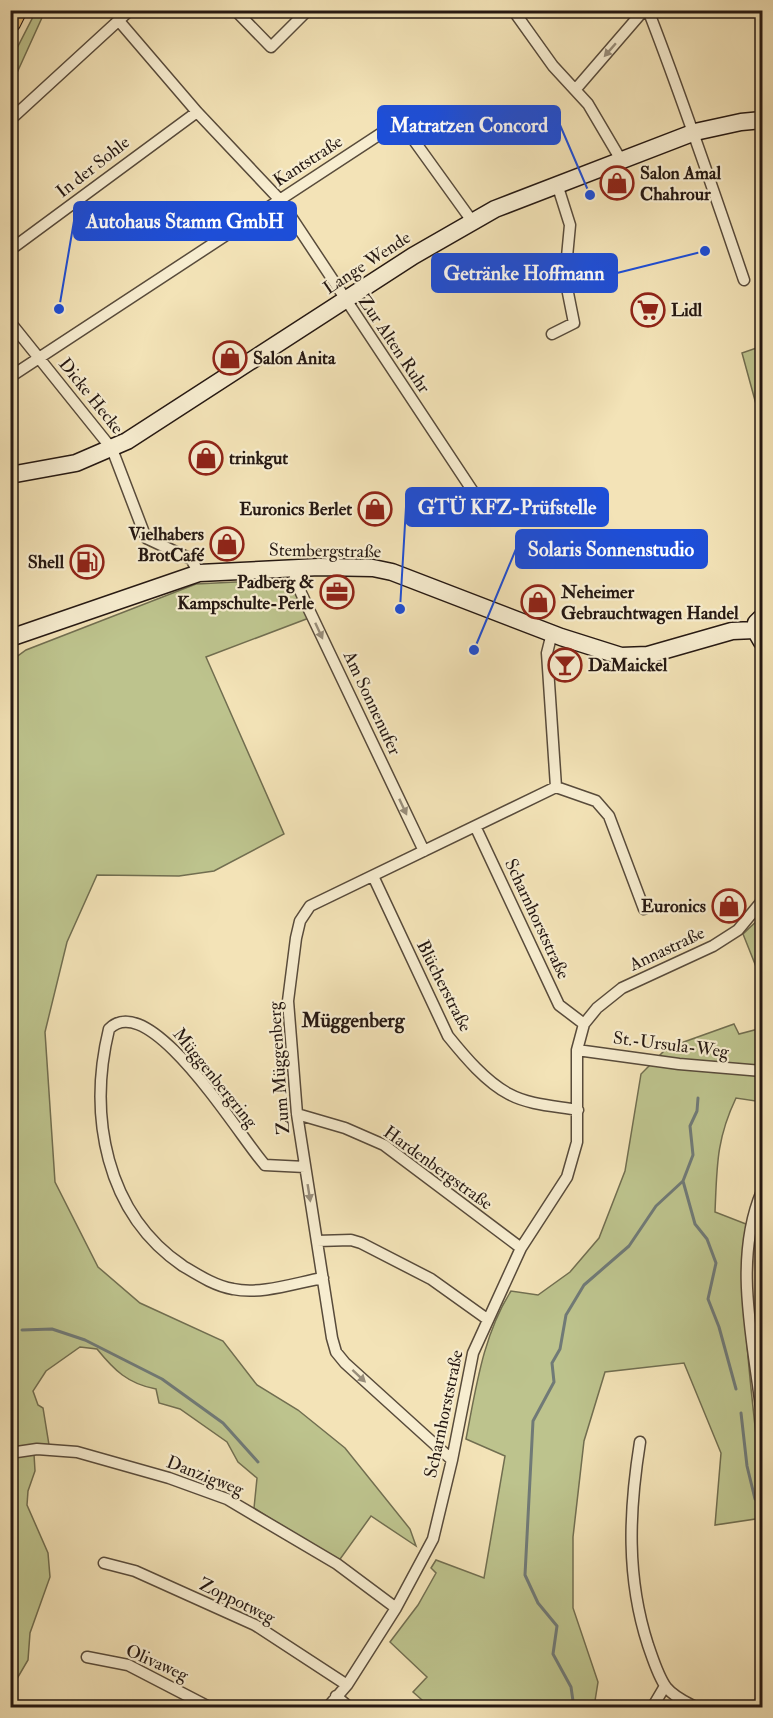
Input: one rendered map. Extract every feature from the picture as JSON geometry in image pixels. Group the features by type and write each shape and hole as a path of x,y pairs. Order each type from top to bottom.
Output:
{"highway":[{"path":"10,22 16,10"}],"street":[{"path":"10,120 130,10"},
{"path":"235,10 271,46 308,10"},
{"path":"513,10 553,66 588,104 621,160"},
{"path":"575,90 646,10 695,132 705,172 744,280"},
{"name":"Zur Alten Ruhr","path":"119,21 197,112 280,200 476,496"},
{"name":"In der Sohle","path":"10,250 197,112"},
{"name":"Lange Wende","path":"10,475 76,463 112,448 472,221 557,184 695,132 762,120"},
{"name":"Kantstraße","path":"10,377 400,121 472,221"},
{"path":"552,334 574,323 565,278 570,225 557,184"},
{"name":"Dicke Hecke","path":"10,322 112,448 146,538 191,559 199,573"},
{"name":"Stembergstraße","path":"10,638 199,573 299,568 373,568 392,572 552,633 621,656 648,655 732,631 760,629"},
{"name":"Am Sonnenufer","path":"299,568 295,577 301,593 424,851"},
{"name":"Stembergstraße","path":"10,650 98,609"},
{"path":"552,633 547,652 556,787 596,801 609,816 644,909"},
{"name":"Zum Müggenberg","path":"452,1460 379,1395 336,1352 297,1114 288,1001 296,938 300,921 310,906 476,828 556,787"},
{"name":"Scharnhorststraße","path":"327,1707 347,1685 396,1608 433,1539 452,1460 473,1353 521,1248 567,1177 577,1142 577,1050 584,1024 559,1005 476,828"},
{"name":"Blücherstraße","path":"373,876 448,1036 460,1051 510,1094 536,1103 578,1110"},
{"name":"Annastraße","path":"584,1024 611,995 713,946 738,930 760,908"},
{"name":"Müggenbergring","path":"305,1167 265,1165 181,1058 154,1031 128,1022 118,1023 109,1029 99,1084 101,1130 119,1188 146,1232 184,1266 231,1289 256,1290 323,1278"},
{"name":"St.-Ursula-Weg","path":"577,1050 679,1064 762,1071"},
{"name":"Hardenbergstraße","path":"297,1114 356,1132 384,1145 521,1248"},
{"path":"762,1191 751,1227 746,1269 762,1416"},
{"path":"317,1240 351,1240 361,1243 431,1278 487,1319"},
{"path":"640,1442 629,1539 633,1583 641,1624 665,1686 697,1707"},
{"name":"Danzigweg","path":"10,1453 37,1449 77,1452 168,1478 227,1499 337,1564 396,1608"},
{"name":"Zoppotweg","path":"104,1563 135,1571 255,1625 347,1685"},
{"name":"Olivaweg","path":"87,1657 128,1665 211,1707"},
{"path":"652,1707 665,1686"},
{"path":"336,1696 350,1707"},
{"path":"759,1707 762,1697"}],"green space":[{"path":"36,11 45,11 11,86 11,60"},
{"path":"762,346 762,426 742,353"},
{"path":"294,579 309,618 206,657 284,834 214,871 179,876 97,875 67,942 45,1032 55,1182 98,1267 140,1303 223,1341 257,1385 298,1410 345,1448 410,1529 416,1546 371,1516 338,1562 254,1508 257,1478 238,1462 227,1442 180,1409 159,1403 156,1389 137,1384 122,1375 97,1349 80,1347 46,1371 33,1391 38,1405 43,1408 49,1445 11,1451 11,661 26,650 196,584"},
{"path":"761,917 762,972 759,974 743,934"},
{"path":"734,1024 739,1034 762,1028 762,1102 736,1098 729,1113 719,1154 715,1212 746,1224 744,1291 751,1390 762,1490 762,1518 715,1525 721,1453 684,1363 605,1372 584,1441 573,1537 573,1608 598,1682 594,1707 430,1707 413,1692 427,1677 390,1642 418,1605 436,1573 431,1568 436,1560 484,1578 505,1456 466,1439 482,1362 501,1308 511,1291 538,1295 570,1272 599,1238 625,1171 641,1074 667,1048"},
{"path":"34,1454 35,1471 28,1491 27,1505 48,1553 50,1577 30,1633 28,1660 11,1689 11,1457"}],"waterway":[{"path":"574,1708 571,1687 553,1654 557,1626 538,1603 525,1575 533,1421 554,1382 552,1363 560,1349 566,1315 584,1285 629,1246 656,1206 683,1181 693,1155 690,1126 697,1111 698,1098"},
{"path":"683,1181 695,1224 707,1239 716,1263 708,1299 719,1327 736,1389"},
{"path":"22,1330 52,1329 85,1340 162,1379 223,1423 258,1462"},
{"path":"741,1413 747,1466 755,1499"}],"place":[{"name":"Salon Amal Chahrour","path":"617,183"},
{"name":"Matratzen Concord","path":"590,195"},
{"name":"Getränke Hoffmann","path":"705,251"},
{"name":"Autohaus Stamm GmbH","path":"59,309"},
{"name":"Lidl","path":"648,310"},
{"name":"Salon Anita","path":"230,358"},
{"name":"trinkgut","path":"206,458"},
{"name":"Euronics Berlet","path":"375,509"},
{"name":"Vielhabers BrotCafé","path":"227,544"},
{"name":"Shell","path":"87,562"},
{"name":"Padberg & Kampschulte-Perle","path":"337,592"},
{"name":"Neheimer Gebrauchtwagen Handel","path":"538,602"},
{"name":"GTÜ KFZ-Prüfstelle","path":"400,609"},
{"name":"Solaris Sonnenstudio","path":"474,650"},
{"name":"DaMaickel","path":"565,665"},
{"name":"Euronics","path":"729,906"}],"district":[{"name":"Müggenberg","path":"353,1020"}]}
